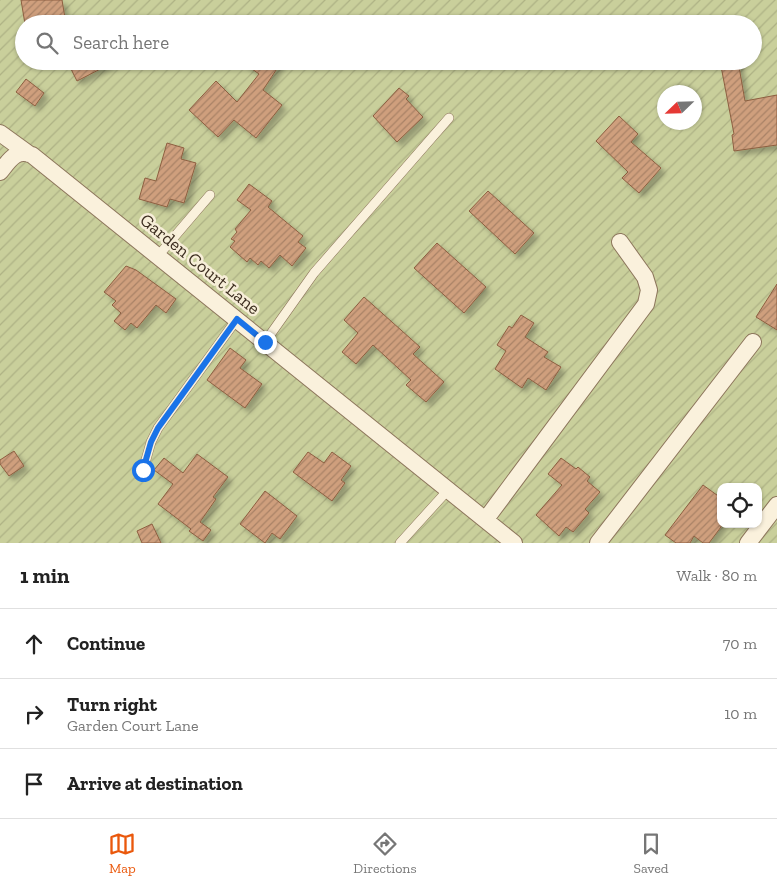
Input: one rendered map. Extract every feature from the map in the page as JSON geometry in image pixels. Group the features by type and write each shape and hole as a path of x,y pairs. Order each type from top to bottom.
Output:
{"street":[{"name":"Garden Court Lane","path":"0,133 237,319 514,543"},
{"path":"0,172 12,157 18,153 29,154"},
{"path":"486,519 646,304 649,290 645,277 620,242"},
{"path":"598,543 753,342"},
{"path":"748,543 777,505"}],"lane":[{"path":"265,342 314,273 449,118"},
{"path":"158,256 210,195"},
{"path":"143,470 151,442 158,428 237,319"},
{"path":"400,543 448,490"}],"green space":[{"path":"0,0 777,0 777,543 0,543"}],"building":[{"path":"21,0 62,0 64,15 24,15"},
{"path":"72,70 98,70 77,81"},
{"path":"253,70 276,70 263,90 282,105 256,138 234,120 218,137 189,110 216,81 237,102 259,74"},
{"path":"722,70 740,70 745,101 777,95 777,145 734,151 732,135 734,134"},
{"path":"26,79 44,93 35,106 16,92"},
{"path":"399,88 409,96 406,99 423,117 397,142 373,116"},
{"path":"619,116 638,134 631,142 661,168 639,193 622,178 628,172 596,141"},
{"path":"167,143 184,148 181,159 196,163 184,203 170,199 167,207 139,199 145,178 156,181"},
{"path":"249,184 272,201 268,207 303,236 298,242 306,248 292,266 280,255 269,268 261,261 258,265 250,258 247,262 230,247 235,241 231,239 237,232 235,229 251,210 237,200"},
{"path":"488,191 534,233 515,254 469,211"},
{"path":"437,243 486,287 464,313 414,268"},
{"path":"126,266 136,270 176,299 166,313 156,305 137,328 131,323 125,330 114,321 121,313 112,305 116,301 104,292"},
{"path":"777,284 777,330 756,317"},
{"path":"364,297 420,347 413,354 444,382 426,402 406,385 411,380 373,345 356,364 342,352 358,333 344,320"},
{"path":"521,315 534,323 525,337 548,352 544,357 561,367 546,390 528,378 522,388 495,369 506,351 497,345 509,326 512,328"},
{"path":"230,348 246,360 240,368 262,384 245,408 207,380"},
{"path":"14,451 24,466 9,476 0,464 0,460"},
{"path":"308,452 324,463 332,452 351,466 341,480 345,483 332,501 293,472"},
{"path":"197,454 228,477 213,497 216,499 200,522 211,530 203,541 189,531 191,529 158,504 173,484 154,470 164,458 183,473"},
{"path":"561,458 576,469 578,467 590,477 587,481 600,492 585,509 589,513 573,532 566,527 559,536 536,515 562,485 548,474"},
{"path":"703,485 717,495 717,528 720,528 709,543 703,543 694,536 690,543 676,543 665,535"},
{"path":"265,491 297,516 280,539 272,533 265,543 240,524"},
{"path":"152,524 161,543 142,543 137,531"}],"route":[{"path":"143,470 151,442 158,428 237,319 265,342"}]}
